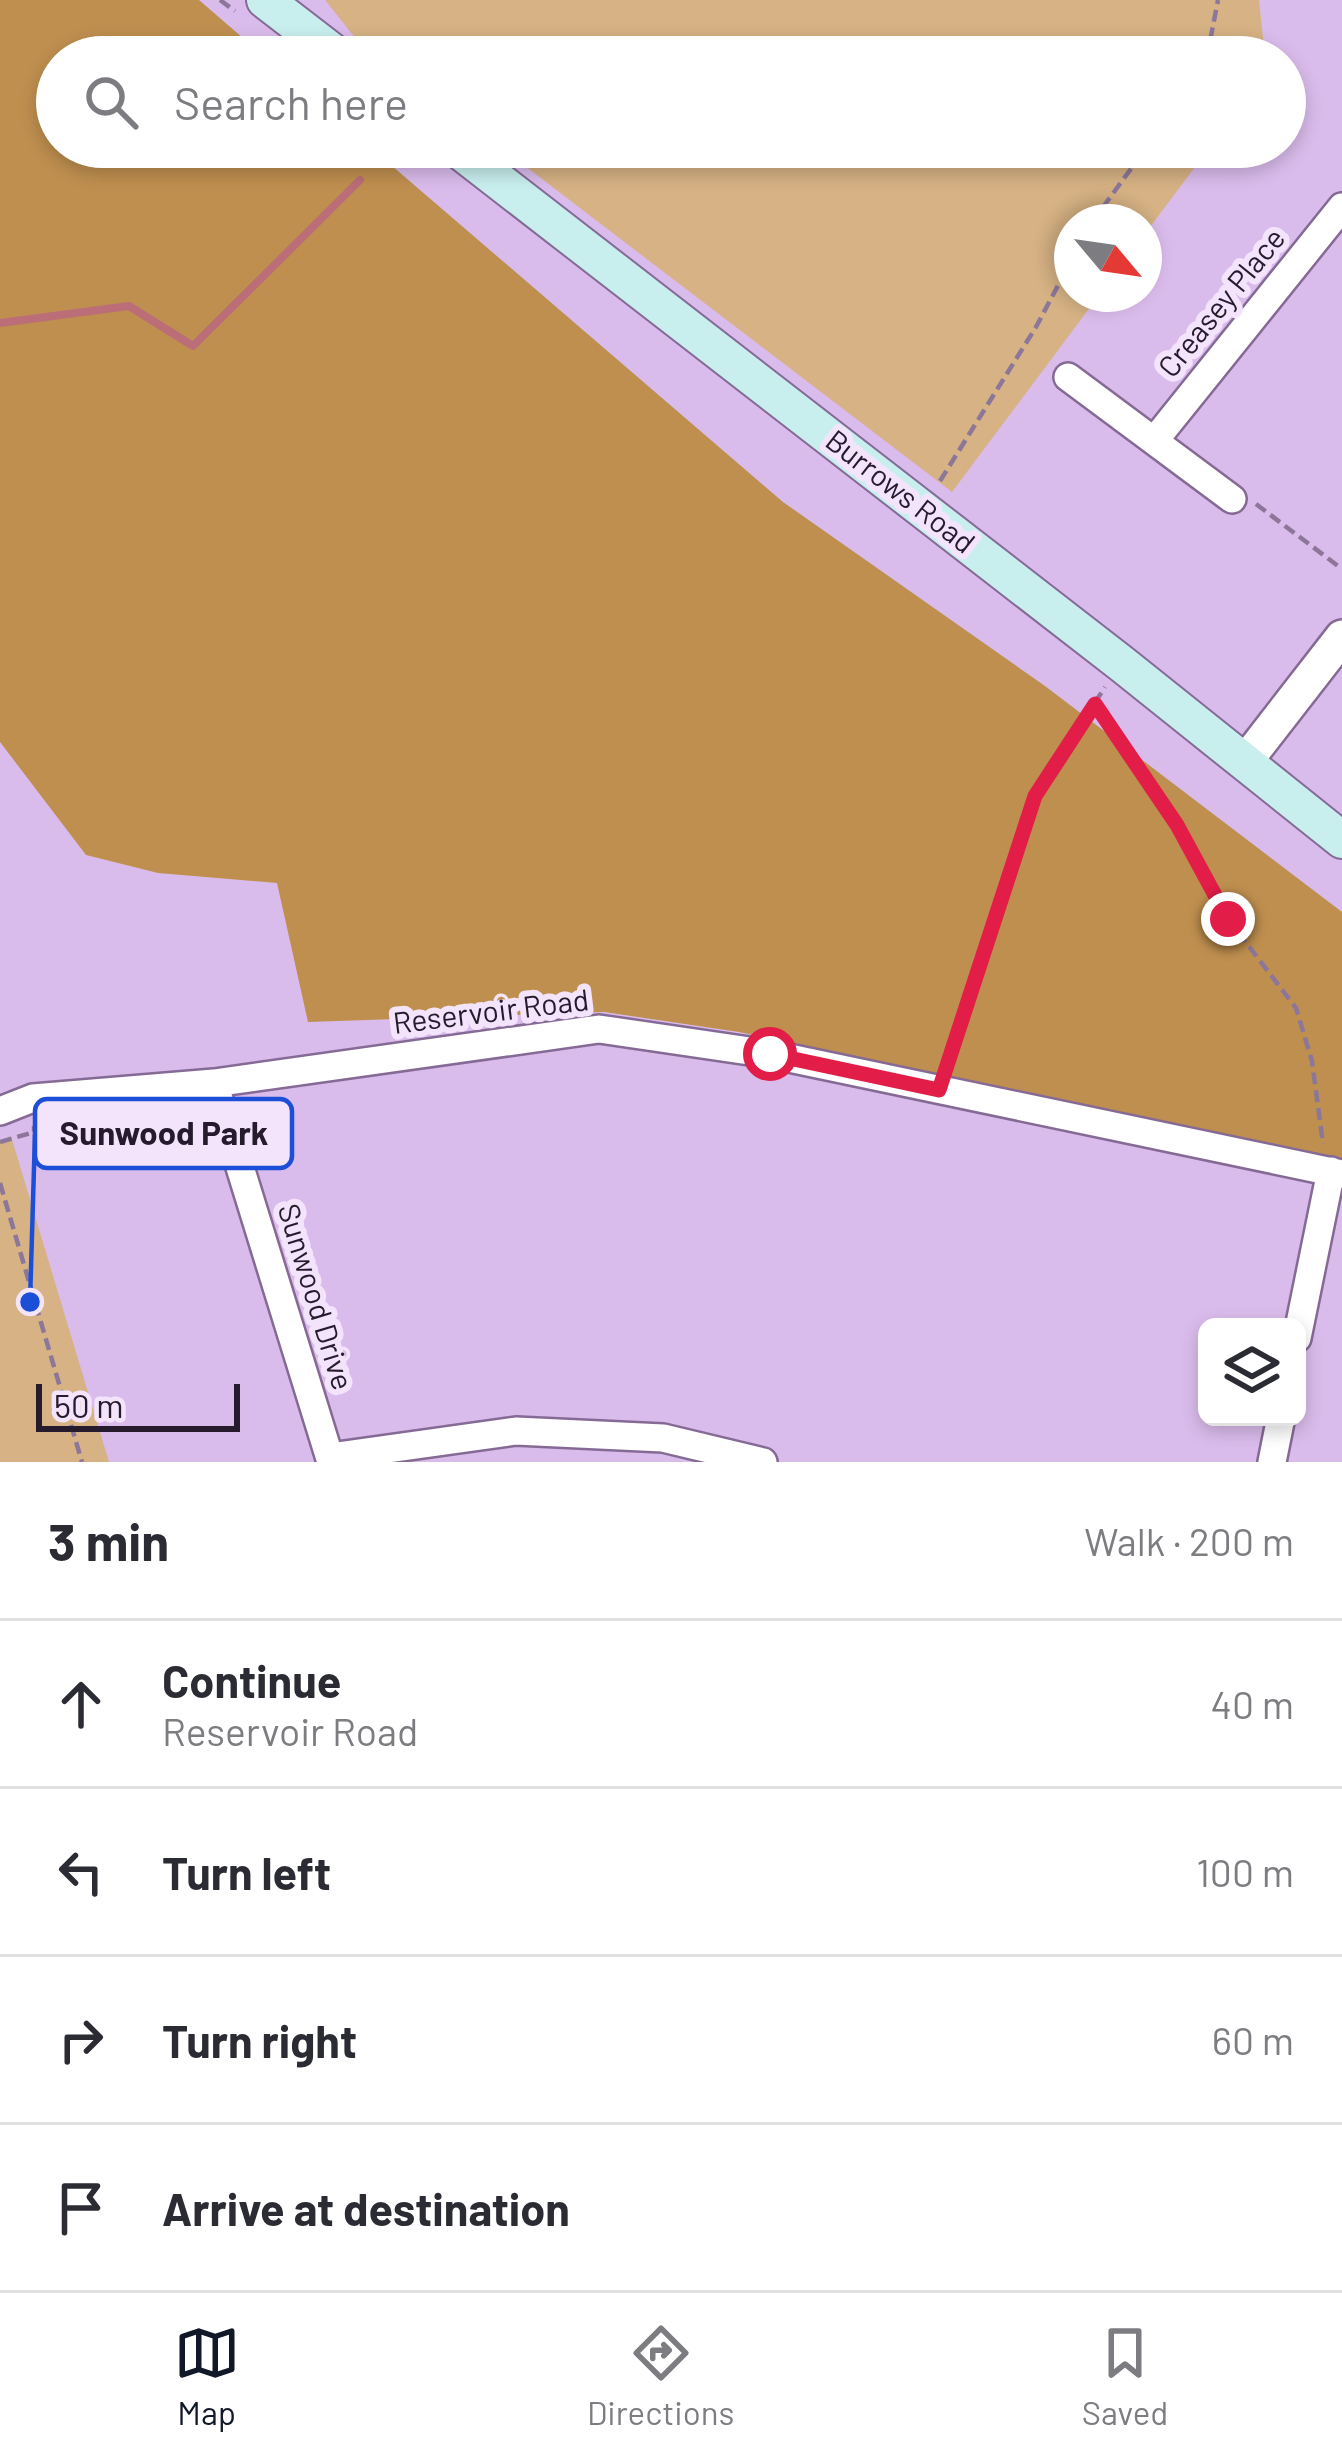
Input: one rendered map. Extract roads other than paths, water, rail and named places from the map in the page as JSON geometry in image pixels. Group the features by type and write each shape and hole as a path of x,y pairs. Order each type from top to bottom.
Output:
{"main road":[{"path":"265,0 312,36"},
{"name":"Burrows Road","path":"482,168 1342,840"}],"street":[{"name":"Creasey Place","path":"1154,441 1342,207"},
{"path":"1068,377 1240,498"},
{"path":"1245,762 1342,638"},
{"name":"Reservoir Road","path":"0,1111 33,1098 214,1083 599,1029 770,1054 1336,1172"},
{"name":"Sunwood Drive","path":"214,1083 330,1460"},
{"path":"1302,1318 1336,1172"},
{"path":"1272,1462 1279,1426"},
{"path":"330,1460 516,1431 663,1438 763,1462"}],"waterway":[{"path":"0,323 129,306 193,346 360,180"}],"place":[{"name":"Sunwood Park","path":"30,1302"}]}
